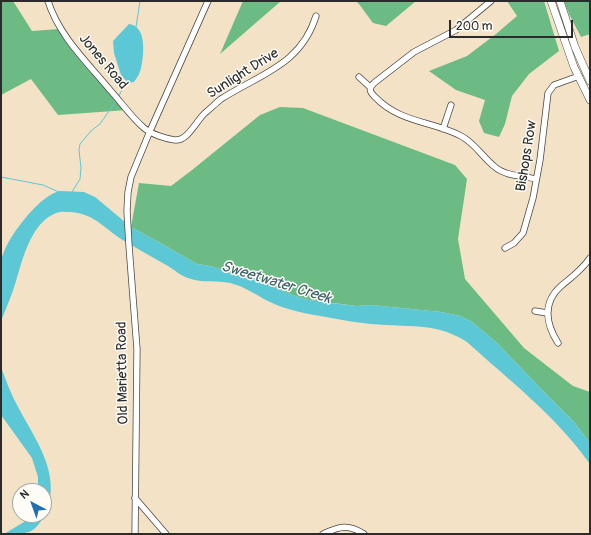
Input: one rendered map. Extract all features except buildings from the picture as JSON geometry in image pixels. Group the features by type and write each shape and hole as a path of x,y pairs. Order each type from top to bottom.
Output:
{"main road":[{"path":"551,1 579,76 590,100"},
{"path":"560,1 575,47 590,81"}],"street":[{"name":"Jones Road","path":"48,1 57,23 76,49 130,114 150,132"},
{"name":"Old Marietta Road","path":"134,534 137,350 127,211 128,192 131,177 208,1"},
{"path":"370,87 414,52 456,30 491,1"},
{"name":"Sunlight Drive","path":"150,132 166,138 177,140 184,138 201,117 220,100 277,68 293,55 309,34 316,16"},
{"name":"Bishops Row","path":"505,248 514,243 523,233 540,160 548,94 554,85 579,76"},
{"path":"359,78 370,87 369,90 371,93 384,106 404,118 443,129 461,136 470,142 496,168 506,173 536,178"},
{"path":"443,129 451,105"},
{"path":"558,343 548,323 547,313 549,304 560,287 576,274 590,258"},
{"path":"535,311 547,313"},
{"path":"135,498 166,534"},
{"path":"323,534 344,526 364,534"}],"green space":[{"path":"1,1 13,1 32,31 59,29 127,110 58,115 31,79 1,95"},
{"path":"243,1 281,1 220,54"},
{"path":"356,1 416,1 386,26 373,23"},
{"path":"507,1 544,1 559,51 529,74 512,96 505,124 499,137 484,133 479,121 485,100 456,90 429,71 467,56 517,16"},
{"path":"564,1 590,1 590,34 581,37"},
{"path":"280,107 303,108 455,165 467,179 458,239 465,279 524,348 573,386 590,392 590,443 574,422 496,342 472,322 460,316 441,312 371,305 357,306 309,300 295,296 257,280 210,266 197,264 131,227 139,183 171,186 260,115"}],"water":[{"path":"129,24 135,26 139,30 143,42 143,49 141,70 134,82 128,83 121,75 114,53 113,41"},
{"path":"60,191 84,192 95,197 131,227 197,264 210,266 257,280 295,296 309,300 357,306 371,305 441,312 460,316 472,322 496,342 574,422 590,443 590,464 562,430 516,385 467,342 457,336 437,329 378,325 304,313 275,304 235,284 201,281 188,278 121,239 92,218 79,213 56,213 47,218 34,233 25,252 13,291 1,321 1,262 4,253 15,231 33,210 42,201 52,194"},
{"path":"1,367 13,397 39,444 49,471 51,483 38,483 38,477 32,458 1,415"},
{"path":"22,523 40,523 30,532 4,534"}],"waterway":[{"path":"136,27 140,1"},
{"path":"119,96 126,81"},
{"path":"72,192 80,179 80,144 91,131 100,124 116,101"},
{"path":"1,177 43,185 59,192"}],"water label":[{"name":"Sweetwater Creek","path":"276,283"}]}
